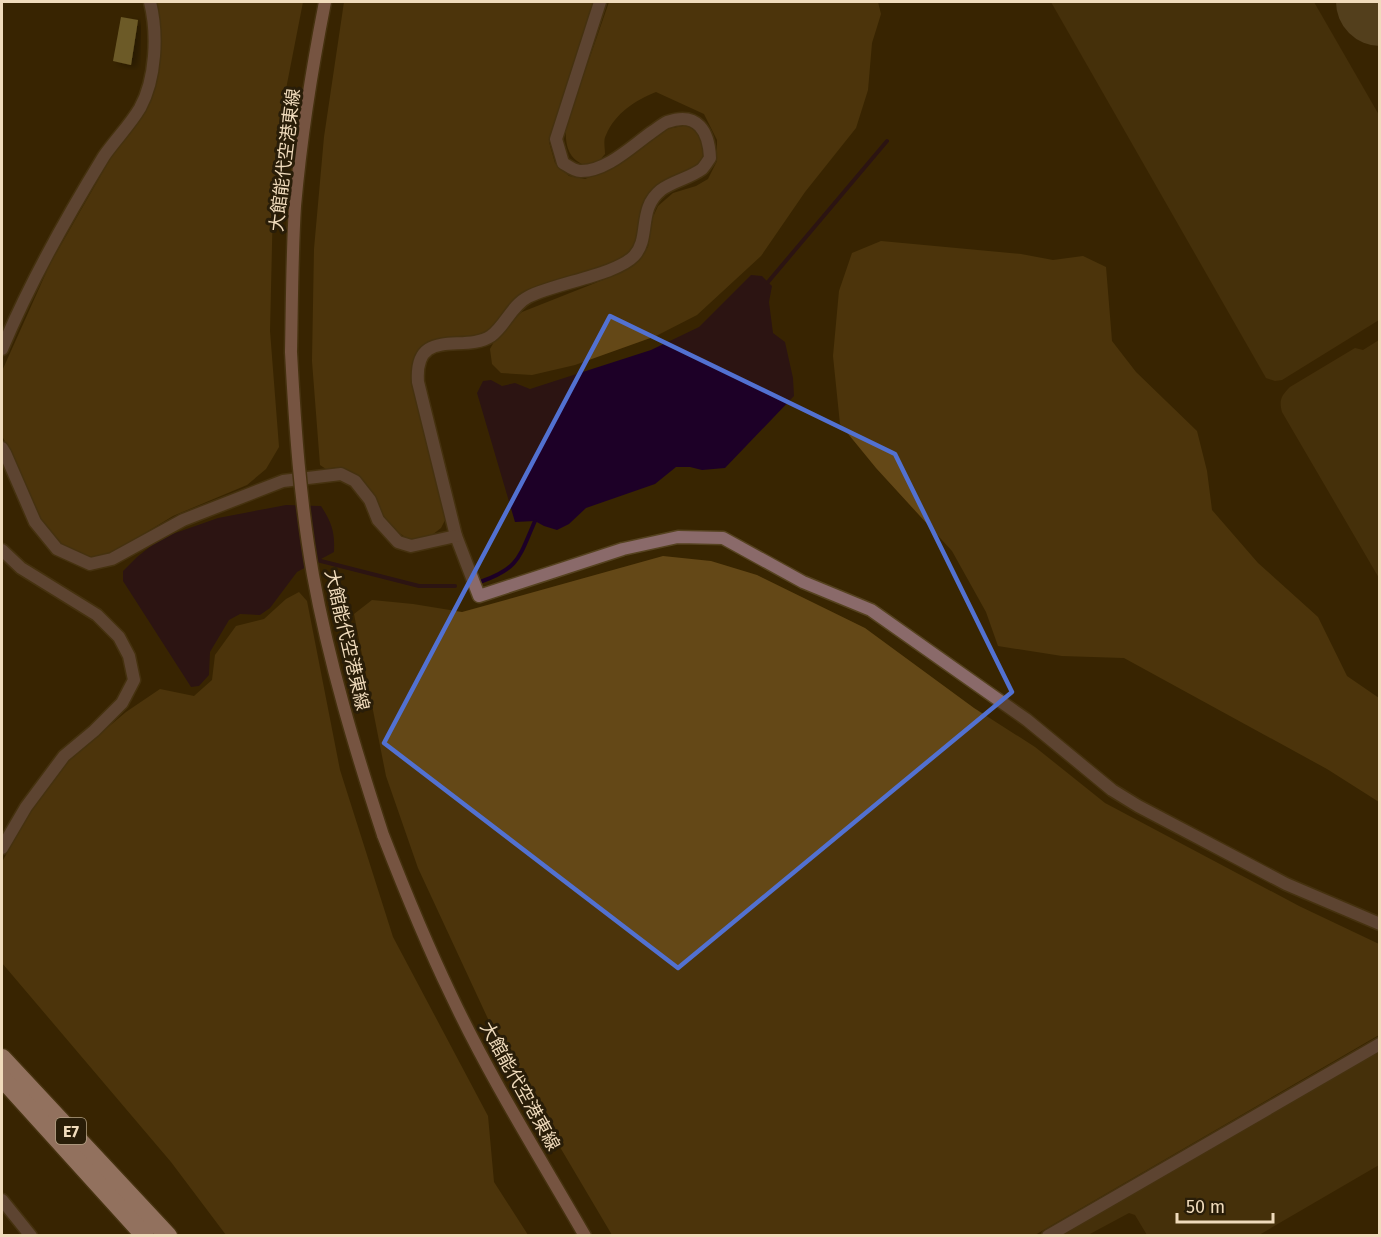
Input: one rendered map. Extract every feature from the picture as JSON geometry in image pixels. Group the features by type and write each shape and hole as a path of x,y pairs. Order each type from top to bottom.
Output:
{"highway":[{"name":"E7","path":"2,1058 168,1236"},
{"name":"E7","path":"2,1078 144,1236"},
{"path":"140,1204 172,1236"}],"main road":[{"name":"大館能代空港東線","path":"325,2 306,121 296,205 292,278 291,352 301,495 313,575 332,664 355,751 383,835 415,918 451,997 493,1078 585,1236"}],"street":[{"path":"2,349 24,297 69,216 105,154 140,108 150,77 156,43 150,2"},
{"path":"600,2 556,139 563,163 578,171 593,169 606,164 667,122 687,119 702,127 709,141 710,158 702,169 662,190 648,205 642,243 635,255 620,266 527,297 491,336 480,341 436,345 424,355 417,367 418,382 456,536 479,596 623,549 678,537 723,538 803,582 871,610 1028,720 1112,790 1138,806 1286,884 1380,924"},
{"path":"2,448 35,522 57,549 90,564 112,559 183,520 283,481 341,474 355,481 370,500 378,520 398,542 411,546 456,536"},
{"path":"2,550 21,568 97,615 119,637 129,656 134,680 122,703 64,756 26,807 2,848"},
{"path":"1047,1236 1380,1044"},
{"path":"2,1200 31,1236"}],"highlighted area":[{"path":"610,316 895,454 1012,692 678,968 384,743"}],"shaded area":[{"path":"156,2 303,2 286,89 273,202 270,331 279,447 266,469 247,485 173,516 112,553 89,557 61,545 40,522 17,464 2,436 2,371 50,264 117,147 146,110 160,64 160,21"},
{"path":"344,2 593,2 549,142 555,163 569,176 585,179 600,173 667,129 688,125 700,137 704,149 703,161 660,185 647,200 639,217 635,245 628,254 608,266 520,296 487,332 465,339 436,341 420,353 412,368 446,518 441,528 428,538 410,540 396,531 381,515 356,477 338,467 326,469 320,465 312,361 314,249 324,137"},
{"path":"609,2 878,2 881,14 872,43 868,90 856,128 805,192 761,256 697,315 656,336 575,365 532,375 501,373 492,364 490,349 500,331 522,312 623,272 638,260 648,247 653,217 658,206 673,193 696,186 708,179 717,161 717,140 704,114 656,92 634,103 615,120 605,137 605,154 599,161 584,165 571,154 567,144 566,126"},
{"path":"1051,2 1314,2 1379,115 1379,320 1282,380 1275,381 1266,378"},
{"path":"881,241 1021,254 1053,260 1083,256 1106,267 1112,341 1136,372 1197,431 1207,471 1212,510 1258,563 1318,617 1347,676 1379,698 1379,802 1327,769 1124,658 1062,656 998,646 986,612 952,551 876,468 840,424 833,356 839,291 852,253"},
{"path":"751,275 762,276 772,286 769,302 773,333 785,342 793,378 794,396 725,468 702,470 676,467 655,484 586,508 569,524 557,530 535,521 515,522 477,393 483,381 491,380 502,386 515,383 530,389 651,350 699,327"},
{"path":"1379,340 1379,578 1282,412 1281,401 1290,387 1355,348 1363,350"},
{"path":"286,505 321,506 332,528 334,552 297,572 270,608 260,615 240,614 229,620 210,652 209,675 199,686 191,687 123,581 123,571 161,538 218,518"},
{"path":"663,556 711,561 757,575 865,628 974,708 1035,747 1105,803 1299,906 1379,944 1379,1035 1035,1235 612,1235 502,1049 418,868 386,776 354,614 372,600 462,612"},
{"path":"299,592 307,601 340,770 393,937 488,1116 494,1182 528,1235 226,1235 171,1162 2,963 2,862 35,802 68,761 126,712 160,689 194,696 212,680 215,655 236,626 264,619 286,599"},
{"path":"1379,1050 1379,1165 1259,1235 1147,1235 1135,1215 1129,1213 1088,1235 1059,1236"}],"building":[{"path":"121,17 138,20 131,65 113,61"}],"waterway":[{"path":"768,282 887,141"},
{"path":"480,582 511,566 521,552 535,521"},
{"path":"317,560 419,586 455,586"}]}
